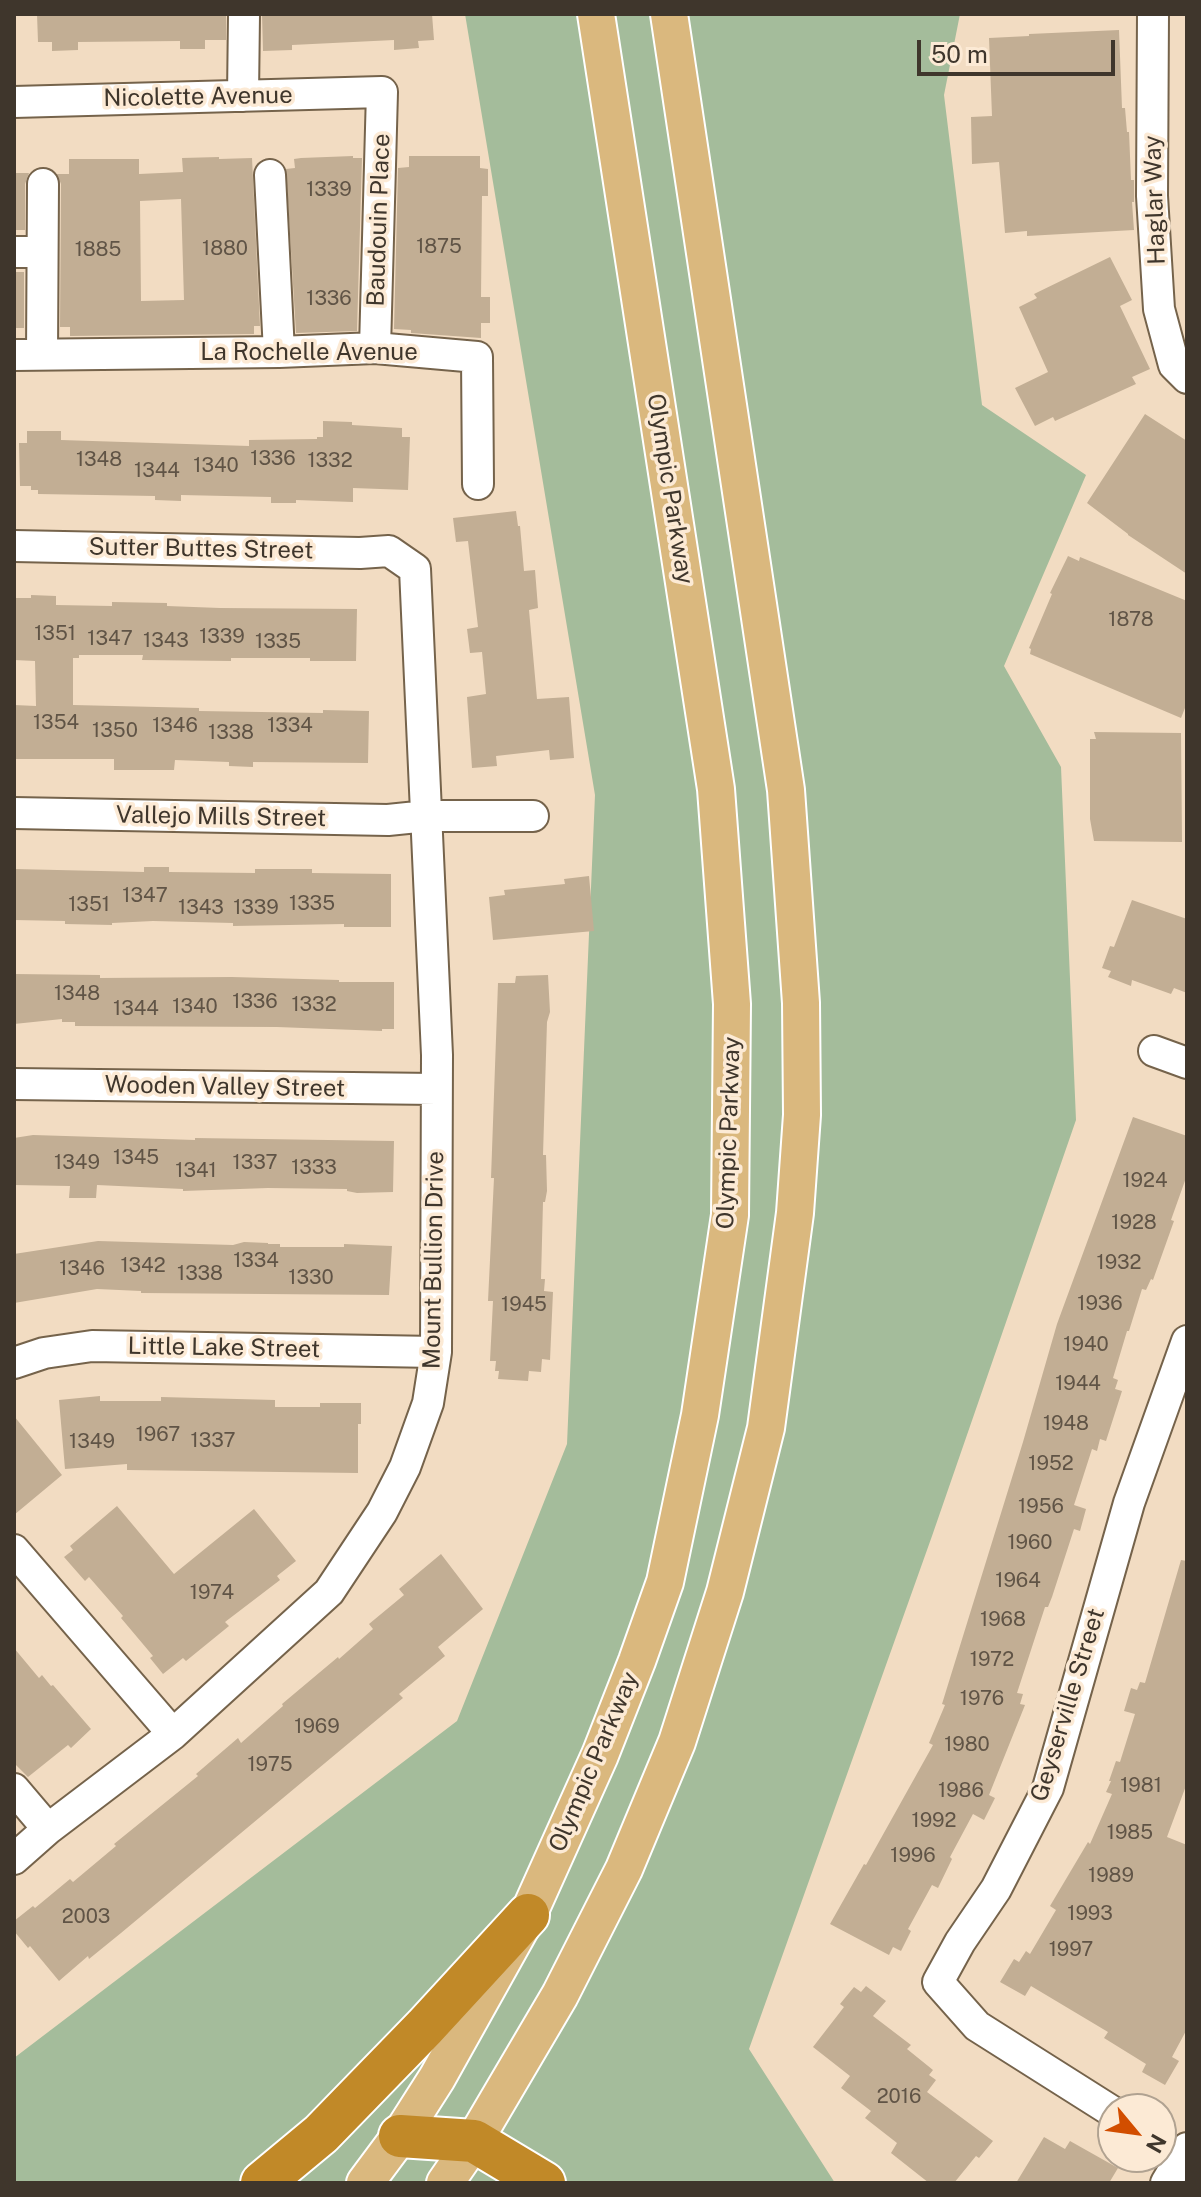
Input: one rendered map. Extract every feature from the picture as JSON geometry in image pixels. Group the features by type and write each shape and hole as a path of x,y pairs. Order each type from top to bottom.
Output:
{"highway":[{"path":"262,2183 321,2134 528,1915"},
{"path":"400,2136 474,2141 544,2183"}],"main road":[{"name":"Olympic Parkway","path":"365,2183 437,2078 528,1915 600,1755 665,1582 700,1415 730,1215 732,1004 716,789 596,14"},
{"path":"445,2183 474,2141 560,1995 624,1869 677,1742 725,1592 766,1428 795,1213 802,1115 801,1003 786,790 669,14"}],"street":[{"path":"243,96 244,14"},
{"name":"Haglar Way","path":"1153,14 1152,196 1159,309 1174,365 1187,378"},
{"name":"Nicolette Avenue","path":"14,102 382,92"},
{"name":"Baudouin Place","path":"375,348 382,92"},
{"path":"270,175 279,352"},
{"path":"28,354 28,252 43,184"},
{"name":"La Rochelle Avenue","path":"28,354 375,348 477,357 478,484"},
{"name":"Sutter Buttes Street","path":"14,546 389,551"},
{"name":"Mount Bullion Drive","path":"14,1859 48,1829 173,1734 329,1592 382,1512 405,1467 428,1403 436,1352 437,1055 427,816 415,569 389,551"},
{"name":"Vallejo Mills Street","path":"14,813 388,820 427,816 533,816"},
{"path":"1154,1051 1187,1063"},
{"name":"Wooden Valley Street","path":"14,1084 436,1089"},
{"name":"Geyserville Street","path":"1097,2102 977,2026 938,1982 960,1942 996,1889 1048,1788 1129,1503 1187,1341"},
{"name":"Little Lake Street","path":"14,1363 44,1353 92,1346 436,1352"},
{"path":"14,1550 173,1734"},
{"path":"14,1789 48,1829"}],"green space":[{"path":"465,14 960,14 944,95 982,405 1086,475 1004,666 1061,767 1076,1120 749,2049 835,2183 14,2183 14,2058 457,1721 567,1444 595,795"}],"building":[{"path":"37,14 226,14 226,40 205,40 205,49 180,49 180,41 78,42 78,50 52,51 52,42 38,42"},
{"path":"262,14 432,14 434,40 418,41 419,48 394,50 394,40 292,45 292,50 263,51"},
{"path":"1119,30 1122,108 1125,108 1129,132 1131,180 1134,180 1134,230 1027,236 1027,231 1005,233 999,162 972,164 971,117 992,116 989,38"},
{"path":"409,156 480,156 480,168 488,169 488,196 482,196 481,297 490,297 490,323 481,323 481,338 394,329 398,168 409,167"},
{"path":"182,158 252,158 260,326 254,326 254,334 70,336 70,327 60,327 61,184 57,174 69,174 69,159 139,159 139,174 183,172","holes":["181,199 184,300 141,301 140,201"]},
{"path":"362,158 357,331 296,333 286,169 295,168 294,159"},
{"path":"14,173 29,173 25,184 25,230 14,230"},
{"path":"1110,257 1132,300 1120,306 1150,369 1132,377 1136,384 1055,421 1053,417 1035,426 1015,388 1048,372 1019,307 1037,298 1034,294"},
{"path":"14,272 24,272 24,328 14,328"},
{"path":"1145,414 1187,441 1187,574 1087,503"},
{"path":"323,421 402,428 402,437 410,437 408,490 353,488 353,502 296,500 296,503 271,503 271,497 181,495 181,501 155,500 155,496 38,494 38,490 31,490 31,486 20,486 19,443 27,443 27,431 61,431 61,440 249,446 249,440 323,437"},
{"path":"516,511 524,571 535,570 538,608 529,610 537,699 569,697 574,758 550,760 549,750 496,756 497,766 472,768 467,697 486,694 482,652 470,653 467,629 478,627 468,541 456,542 453,518"},
{"path":"1068,556 1079,561 1080,557 1187,601 1187,703 1181,718 1030,654 1029,648 1050,593"},
{"path":"31,595 56,596 56,605 112,606 112,602 220,608 357,609 356,661 310,661 310,658 142,660 143,655 79,655 79,658 73,658 73,705 199,708 199,711 369,711 368,763 253,762 253,767 229,766 229,762 175,760 174,770 114,770 114,759 14,759 14,705 36,706 35,661 14,660 14,598 31,598"},
{"path":"1094,732 1181,733 1182,842 1094,841 1090,819 1090,739 1096,739"},
{"path":"144,867 169,867 169,872 255,873 255,869 312,869 312,873 391,874 391,927 344,927 344,924 233,926 233,923 153,921 112,925 14,920 14,869 144,872"},
{"path":"589,876 594,931 493,940 489,897 505,895 504,890 565,884 564,879"},
{"path":"1132,900 1187,919 1187,993 1174,988 1171,994 1132,980 1131,986 1108,977 1111,971 1102,968 1110,946 1114,947"},
{"path":"14,974 394,982 394,1029 75,1026 75,1022 62,1022 62,1019 14,1024"},
{"path":"548,975 550,1012 547,1022 543,1155 546,1155 547,1191 543,1202 541,1279 545,1279 544,1291 553,1292 550,1360 542,1359 541,1372 529,1371 528,1381 498,1379 496,1361 490,1361 493,1301 488,1301 498,983 515,983 516,976"},
{"path":"1133,1117 1187,1136 1187,1175 1171,1220 1174,1221 1153,1280 1146,1290 1142,1289 1127,1331 1113,1378 1118,1380 1115,1389 1122,1391 1106,1441 1100,1439 1097,1451 1092,1449 1074,1505 1086,1509 1080,1531 1074,1529 1017,1693 1023,1694 1020,1704 1025,1705 989,1795 995,1798 984,1820 973,1814 950,1857 952,1859 938,1888 932,1885 908,1929 911,1931 901,1951 893,1947 889,1955 830,1924 933,1745 929,1743 945,1705 942,1704 1057,1324"},
{"path":"33,1135 394,1141 393,1192 268,1188 183,1191 97,1185 96,1198 69,1198 70,1186 14,1185 14,1138"},
{"path":"98,1241 233,1245 244,1242 280,1244 280,1247 344,1247 344,1244 392,1246 389,1295 141,1293 97,1289 14,1303 14,1254"},
{"path":"100,1396 100,1401 161,1401 161,1397 275,1400 275,1407 361,1403 358,1473 127,1470 127,1464 65,1469 59,1400"},
{"path":"14,1416 62,1475 14,1515"},
{"path":"117,1506 174,1574 254,1509 296,1561 277,1576 280,1580 225,1622 229,1626 186,1661 183,1658 163,1674 150,1658 153,1656 121,1618 123,1616 89,1577 85,1581 64,1557 73,1550 70,1546"},
{"path":"441,1554 483,1609 438,1647 445,1656 399,1694 403,1698 59,1981 14,1931 14,1921 70,1879 73,1882 238,1738 241,1743 282,1704 339,1659 373,1629 369,1624 404,1595 399,1589"},
{"path":"1181,1560 1187,1561 1187,1783 1167,1837 1187,1845 1187,2029 1172,2057 1179,2061 1165,2085 1142,2072 1146,2064 1104,2038 1108,2032 1031,1986 1025,1996 1000,1982 1014,1959 1019,1962 1026,1951 1030,1954 1056,1910 1050,1906 1088,1842 1090,1844 1112,1794 1106,1792 1109,1781 1116,1761 1120,1762 1135,1714 1124,1711 1131,1688 1137,1690 1140,1682 1145,1683"},
{"path":"14,1648 39,1678 42,1675 53,1685 91,1729 71,1748 68,1745 28,1777 14,1763"},
{"path":"866,1986 886,2001 873,2016 911,2045 907,2049 933,2070 929,2075 936,2080 927,2092 993,2141 954,2183 929,2183 891,2153 897,2143 865,2118 871,2111 841,2088 850,2076 813,2047 844,2007 840,2004 854,1987 861,1992"},
{"path":"1044,2137 1065,2149 1070,2141 1097,2156 1097,2173 1115,2173 1109,2183 1016,2183"}]}
